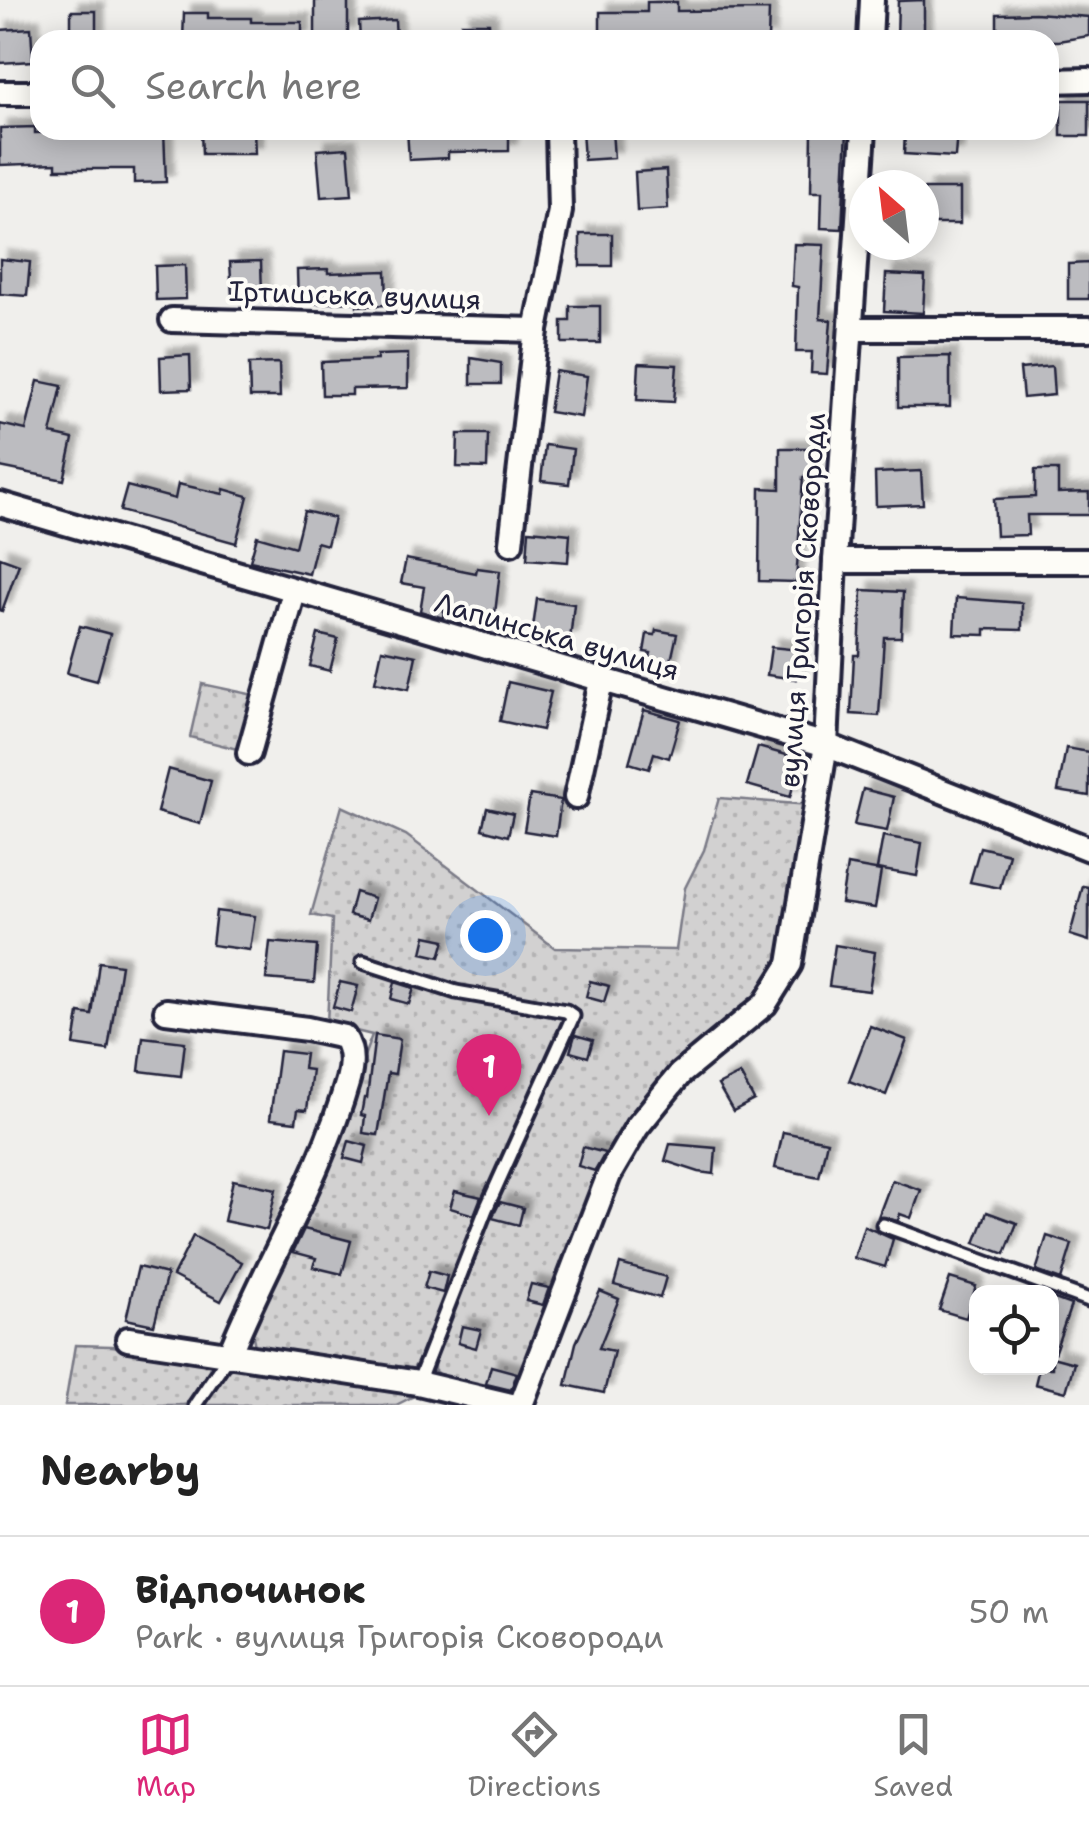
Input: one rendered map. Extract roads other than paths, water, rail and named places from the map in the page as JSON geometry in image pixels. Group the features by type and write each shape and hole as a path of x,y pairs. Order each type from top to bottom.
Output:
{"street":[{"path":"870,30 872,0"},
{"path":"1059,80 1089,80"},
{"path":"0,92 30,92"},
{"path":"510,543 536,330 560,210 558,140"},
{"name":"вулиця Григорія Сковороди","path":"521,1405 610,1175 638,1127 680,1074 765,1004 790,964 826,744 863,140"},
{"name":"Іртишська вулиця","path":"172,320 536,330"},
{"path":"850,329 1089,330"},
{"name":"Лапинська вулиця","path":"0,504 826,744 1089,849"},
{"path":"835,561 1089,561"},
{"path":"249,752 294,592"},
{"path":"576,797 602,681"},
{"path":"166,1011 308,1029 344,1036 350,1045 349,1078 321,1154 229,1355"},
{"path":"128,1338 418,1383 511,1405"}],"lane":[{"path":"363,962 456,992 566,1011 573,1016 486,1209 418,1383"},
{"path":"883,1225 1089,1300"},
{"path":"194,1405 229,1355"}],"place":[{"name":"Відпочинок","path":"489,1116"}]}
